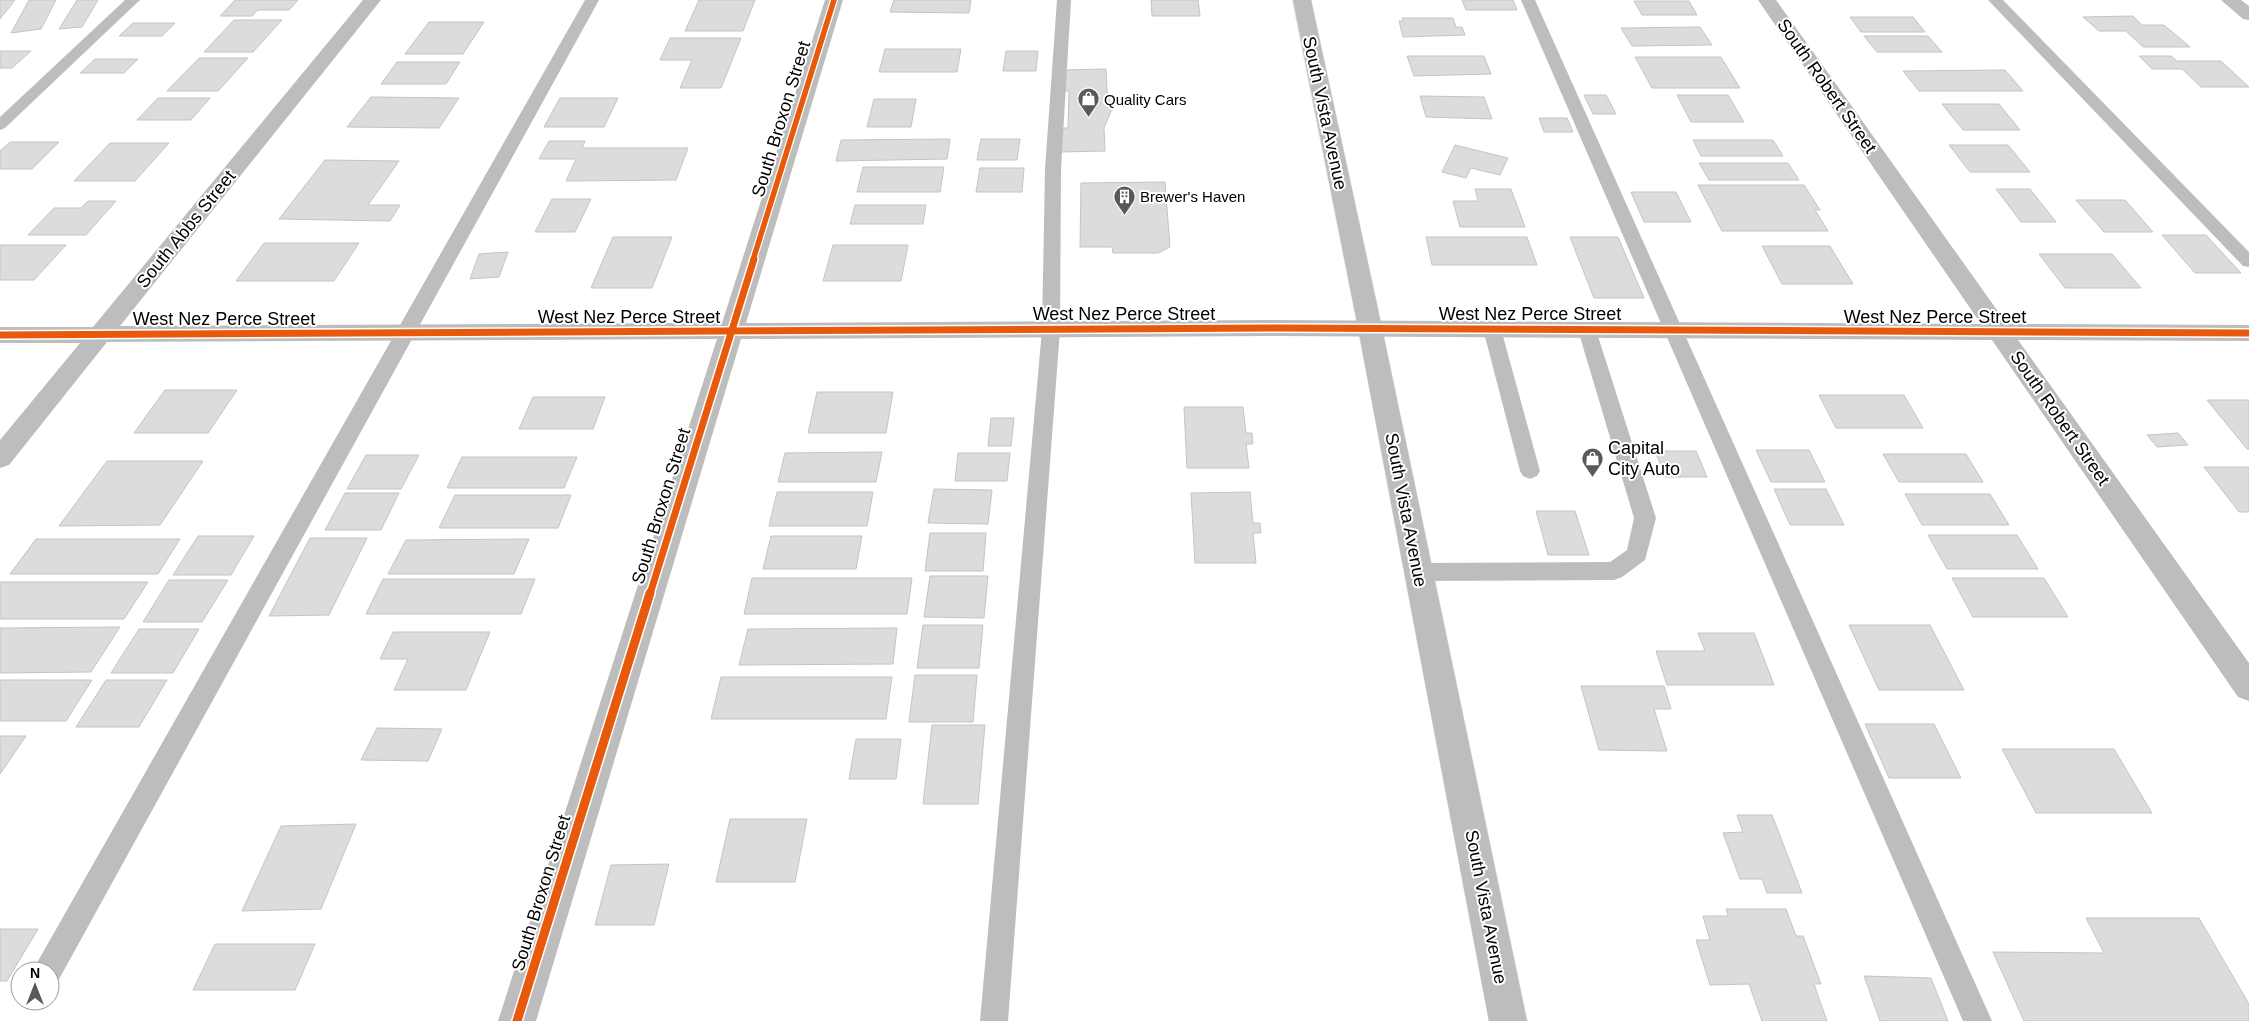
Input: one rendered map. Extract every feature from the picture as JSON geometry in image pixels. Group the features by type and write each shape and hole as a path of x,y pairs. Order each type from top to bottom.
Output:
{"street":[{"name":"South Abbs Street","path":"0,458 372,0"},
{"name":"South Broxon Street","path":"517,1021 834,0"},
{"name":"South Vista Avenue","path":"1302,0 1370,328 1508,1021"},
{"name":"South Robert Street","path":"1767,0 2249,688"},
{"path":"2230,0 2249,16"},
{"name":"West Nez Perce Street","path":"0,335 1370,328 2249,334"}],"lane":[{"path":"0,125 133,0"},
{"path":"54,961 592,0"},
{"path":"994,1021 1051,330 1053,169 1064,0"},
{"path":"1528,0 1978,1021"},
{"path":"1996,0 2249,262"},
{"path":"1492,329 1530,471"},
{"path":"1419,572 1614,571 1637,554 1645,518 1587,330"}],"building":[{"path":"0,0 15,0 0,19"},
{"path":"29,0 56,0 41,29 11,33"},
{"path":"77,0 98,0 82,27 59,29"},
{"path":"235,0 298,0 289,10 258,10 252,16 220,16"},
{"path":"699,0 755,0 743,31 685,31"},
{"path":"894,0 971,0 969,13 890,12"},
{"path":"1151,0 1198,0 1200,16 1152,16"},
{"path":"1462,0 1513,0 1517,10 1466,10"},
{"path":"1634,1 1689,1 1697,15 1642,15"},
{"path":"2133,16 2142,25 2164,25 2190,47 2143,47 2126,31 2099,31 2083,17"},
{"path":"1850,17 1913,17 1925,32 1861,32"},
{"path":"1402,18 1453,18 1456,27 1462,27 1465,35 1403,37 1399,21 1403,21"},
{"path":"234,20 282,20 253,52 204,52"},
{"path":"429,22 484,22 463,54 405,54"},
{"path":"133,23 175,23 162,36 119,36"},
{"path":"1700,27 1712,45 1632,46 1621,28"},
{"path":"1864,36 1928,36 1942,52 1877,52"},
{"path":"670,38 741,38 721,88 680,88 692,60 660,60"},
{"path":"885,49 961,49 957,72 879,72"},
{"path":"0,51 31,51 12,68 0,68"},
{"path":"1006,51 1038,51 1036,71 1003,71"},
{"path":"1407,56 1484,56 1491,74 1414,76"},
{"path":"2139,56 2171,56 2177,61 2221,61 2249,87 2201,87 2182,69 2152,69"},
{"path":"1635,57 1721,57 1740,88 1652,88"},
{"path":"199,58 248,58 218,91 167,91"},
{"path":"95,59 138,59 124,73 80,73"},
{"path":"397,62 460,62 446,84 381,84"},
{"name":"Quality Cars","path":"1106,69 1107,90 1112,109 1104,128 1105,151 1060,152 1061,128 1068,128 1069,91 1062,91 1063,70"},
{"path":"2005,70 2023,91 1919,91 1903,71"},
{"path":"1584,95 1606,95 1616,114 1593,114"},
{"path":"1677,95 1728,95 1744,122 1691,122"},
{"path":"1420,96 1484,97 1492,119 1426,117"},
{"path":"371,97 459,98 439,128 347,127"},
{"path":"158,98 210,98 191,120 137,120"},
{"path":"560,98 618,98 604,127 544,127"},
{"path":"874,99 916,99 911,127 867,127"},
{"path":"1942,104 1999,104 2020,130 1963,130"},
{"path":"1539,118 1567,118 1573,132 1544,132"},
{"path":"950,139 947,159 836,161 841,140"},
{"path":"981,139 1020,139 1017,160 977,160"},
{"path":"1693,140 1773,140 1783,156 1701,156"},
{"path":"549,141 585,141 582,148 688,148 676,180 566,181 576,159 539,159"},
{"path":"10,142 59,142 32,169 0,169 0,151"},
{"path":"110,143 169,143 135,181 74,181"},
{"path":"1455,145 1508,158 1500,175 1471,168 1466,178 1442,172"},
{"path":"1949,145 2008,145 2030,172 1970,172"},
{"path":"325,160 399,161 368,205 400,205 390,221 279,219"},
{"path":"1699,163 1788,163 1799,180 1709,180"},
{"path":"863,167 944,167 940,192 857,192"},
{"path":"980,168 1024,168 1022,192 976,192"},
{"name":"Brewer's Haven","path":"1165,182 1170,247 1158,253 1113,253 1112,247 1080,247 1081,183"},
{"path":"1698,185 1804,185 1820,210 1815,210 1828,231 1722,231"},
{"path":"1475,189 1511,189 1525,227 1460,227 1453,201 1478,201"},
{"path":"1996,189 2030,189 2056,222 2021,222"},
{"path":"1631,192 1676,192 1691,222 1644,222"},
{"path":"552,199 591,199 575,232 535,232"},
{"path":"2076,200 2125,200 2153,232 2104,232"},
{"path":"88,201 116,201 86,235 28,235 54,208 81,208"},
{"path":"855,205 926,205 923,224 850,224"},
{"path":"2162,235 2206,235 2241,273 2195,273"},
{"path":"613,237 672,237 652,288 591,288"},
{"path":"1426,237 1527,237 1537,265 1432,265"},
{"path":"1570,237 1618,237 1644,298 1594,298"},
{"path":"264,243 359,243 334,281 236,281"},
{"path":"0,245 66,245 34,280 0,280"},
{"path":"833,245 908,245 901,281 823,281"},
{"path":"1762,246 1830,246 1853,284 1782,284"},
{"path":"508,252 499,277 470,279 479,254"},
{"path":"2039,254 2112,254 2141,288 2065,288"},
{"path":"165,390 237,390 208,433 134,433"},
{"path":"817,392 893,392 886,433 808,433"},
{"path":"1819,395 1904,395 1923,428 1836,428"},
{"path":"533,397 605,397 593,429 519,429"},
{"path":"2207,400 2249,400 2249,449 2247,449"},
{"path":"1184,407 1243,407 1246,433 1252,433 1253,444 1246,444 1249,468 1187,468"},
{"path":"991,418 1014,418 1011,446 988,446"},
{"path":"2178,433 2188,445 2157,447 2147,435"},
{"path":"1756,450 1809,450 1825,482 1771,482"},
{"path":"1655,451 1696,451 1707,477 1665,477"},
{"path":"882,452 876,482 778,482 785,453"},
{"path":"958,453 1010,453 1007,481 955,481"},
{"path":"1883,454 1966,454 1983,482 1899,482"},
{"path":"366,455 419,455 401,489 347,489"},
{"path":"462,457 577,457 564,488 447,488"},
{"path":"107,461 203,461 160,525 59,526"},
{"path":"2204,467 2249,467 2249,512 2239,512"},
{"path":"934,489 992,490 988,524 928,523"},
{"path":"1774,489 1826,489 1844,525 1790,525"},
{"path":"777,492 873,492 867,526 769,526"},
{"path":"1250,492 1253,523 1260,523 1261,533 1253,533 1256,563 1195,563 1191,493"},
{"path":"345,493 399,493 381,530 325,530"},
{"path":"1905,494 1990,494 2009,525 1922,525"},
{"path":"455,495 571,495 558,528 439,528"},
{"path":"1536,511 1575,511 1589,555 1548,555"},
{"path":"930,533 986,533 983,571 925,571"},
{"path":"1928,535 2017,535 2038,569 1947,569"},
{"path":"198,536 254,536 231,575 173,575"},
{"path":"771,536 862,536 856,569 763,569"},
{"path":"310,538 367,538 329,615 269,616"},
{"path":"36,539 180,539 158,574 10,574"},
{"path":"529,539 514,574 388,574 406,540"},
{"path":"930,576 988,576 984,618 924,617"},
{"path":"752,578 912,578 907,614 744,614"},
{"path":"1952,578 2044,578 2068,617 1973,617"},
{"path":"383,579 535,579 521,614 366,614"},
{"path":"169,580 228,580 202,622 143,622"},
{"path":"0,582 148,582 124,619 0,619"},
{"path":"923,625 983,625 979,668 917,668"},
{"path":"1849,625 1930,625 1964,690 1879,690"},
{"path":"120,627 91,672 0,673 0,628"},
{"path":"897,628 893,664 739,665 748,629"},
{"path":"139,629 199,629 173,673 111,673"},
{"path":"393,632 490,632 466,690 394,690 408,659 380,659"},
{"path":"1698,633 1754,633 1774,685 1667,685 1656,651 1705,651"},
{"path":"915,675 977,675 973,722 909,722"},
{"path":"721,677 892,677 886,719 711,719"},
{"path":"0,680 92,680 66,721 0,721"},
{"path":"106,680 167,680 139,727 76,727"},
{"path":"1581,686 1664,686 1671,709 1654,709 1667,751 1599,750"},
{"path":"1865,724 1934,724 1961,778 1889,778"},
{"path":"932,725 985,725 978,804 923,804"},
{"path":"377,728 442,729 428,761 361,760"},
{"path":"0,736 26,736 0,774"},
{"path":"856,739 901,739 896,779 849,779"},
{"path":"2002,749 2114,749 2152,813 2036,813"},
{"path":"1737,815 1772,815 1802,893 1767,893 1762,879 1740,879 1723,833 1743,832"},
{"path":"730,819 807,819 795,882 716,882"},
{"path":"356,824 321,909 242,911 281,826"},
{"path":"669,864 654,925 595,925 611,865"},
{"path":"1726,909 1786,909 1796,936 1803,936 1821,984 1814,984 1827,1021 1762,1021 1749,984 1710,985 1696,940 1710,940 1703,916 1728,916"},
{"path":"2086,918 2199,918 2249,1004 2249,1021 2024,1021 1993,952 2104,953"},
{"path":"0,929 38,929 19,961 10,961 10,976 7,981 0,981"},
{"path":"215,944 315,944 295,990 193,990"},
{"path":"1864,976 1931,978 1948,1021 1880,1021"}],"cycle path":[{"path":"517,1021 834,0"},
{"path":"0,335 1277,328 2249,333"}],"place":[{"name":"Quality Cars","path":"1088,118"},
{"name":"Brewer's Haven","path":"1124,215"},
{"name":"Capital City Auto","path":"1592,477"}]}
